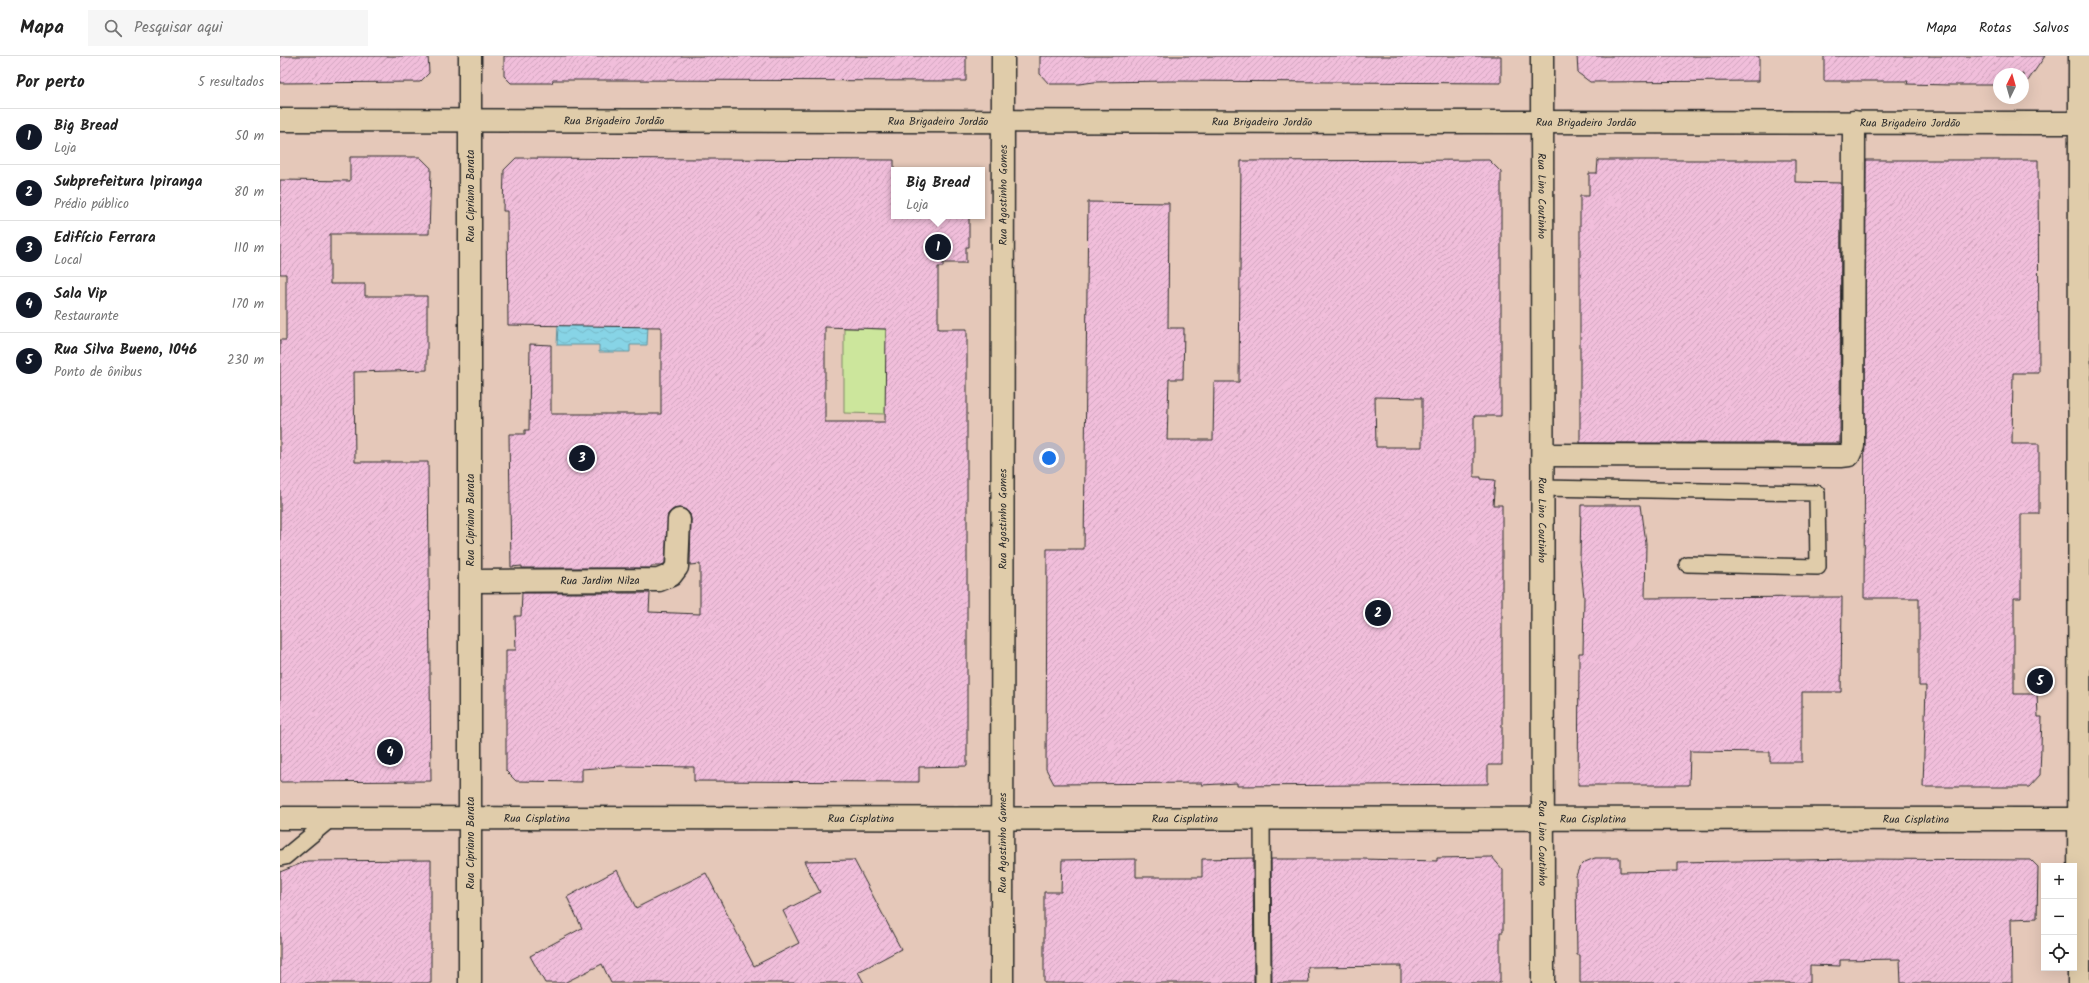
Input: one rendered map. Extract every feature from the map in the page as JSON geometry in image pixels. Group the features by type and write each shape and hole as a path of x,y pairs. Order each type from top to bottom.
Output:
{"street":[{"name":"Rua Cipriano Barata","path":"470,56 470,983"},
{"name":"Rua Agostinho Gomes","path":"1002,983 1003,56"},
{"name":"Rua Lino Coutinho","path":"1542,56 1543,455 1541,819 1543,983"},
{"path":"2079,983 2084,819 2084,123 2080,56"},
{"path":"435,121 455,104 470,81"},
{"name":"Rua Brigadeiro Jordão","path":"280,120 2084,123"},
{"path":"1543,455 1849,455 1853,446 1854,122"},
{"name":"Rua Jardim Nilza","path":"470,581 659,580 671,575 676,567 679,520"},
{"name":"Rua Cisplatina","path":"280,818 2084,819"}],"lane":[{"path":"1542,488 1817,493 1818,567 1687,564"},
{"path":"280,858 285,857 332,818"},
{"path":"1262,819 1263,983"}],"green space":[{"path":"844,328 887,329 886,414 844,413"}],"water":[{"path":"558,325 648,326 647,345 630,345 630,352 599,352 599,345 557,345"}],"building":[{"path":"280,56 428,56 429,73 420,82 280,83"},
{"path":"504,56 966,56 966,81 553,80 552,83 511,83 504,76"},
{"path":"1040,56 1501,56 1501,83 1170,81 1049,84 1040,74"},
{"path":"1577,56 1759,56 1759,81 1590,82 1578,73"},
{"path":"1824,56 2045,56 2029,79 2029,68 1993,68 1993,85 1907,84 1908,81 1824,81"},
{"path":"350,157 420,157 431,168 429,234 330,234 330,284 365,284 365,296 427,296 427,370 354,372 355,462 428,462 431,781 280,782 280,340 286,340 286,274 280,274 280,180 350,181"},
{"path":"516,158 894,160 894,167 891,167 891,219 969,219 969,247 966,247 966,263 943,263 943,267 938,267 938,329 967,329 967,766 919,767 919,782 694,781 694,767 621,766 582,769 582,782 516,781 506,771 506,650 516,650 515,616 521,616 522,593 650,593 649,612 700,614 700,564 690,565 690,514 686,510 680,508 674,509 668,514 665,563 661,566 651,566 651,568 511,567 509,434 525,434 525,430 529,430 530,344 551,345 551,414 661,414 661,327 508,325 507,211 503,211 504,170","holes":["825,327 886,329 885,422 825,422"]},
{"path":"1489,160 1501,172 1501,416 1474,416 1474,477 1495,480 1493,505 1502,505 1502,765 1488,765 1488,784 1237,786 1237,783 1202,785 1202,783 1054,784 1046,769 1047,549 1084,549 1088,202 1169,203 1168,328 1184,328 1183,379 1169,379 1167,440 1213,440 1214,382 1239,382 1241,161","holes":["1375,397 1422,398 1422,447 1376,447"]},
{"path":"1598,160 1795,160 1795,182 1841,183 1840,443 1580,443 1580,196 1589,196 1589,173 1597,173"},
{"path":"1866,160 2038,160 2039,373 2013,373 2012,444 2039,444 2039,514 2021,514 2021,598 2014,598 2014,694 2037,694 2038,717 2042,717 2040,775 2029,787 1923,787 1926,686 1919,686 1919,598 1864,598"},
{"path":"1581,505 1641,505 1646,543 1645,598 1842,597 1841,692 1802,692 1802,762 1770,762 1770,752 1690,751 1689,785 1578,785 1579,653 1583,653 1584,597 1580,560"},
{"path":"1492,857 1503,870 1503,932 1500,932 1500,983 1401,983 1401,966 1308,967 1309,983 1272,983 1271,859 1437,861 1437,858"},
{"path":"1253,858 1254,983 1044,983 1044,892 1061,892 1062,860 1136,859 1136,877 1202,877 1202,859"},
{"path":"1595,858 1620,858 1620,872 1678,871 1678,862 1858,859 2031,860 2038,867 2037,918 2011,919 2012,983 1901,983 1900,959 1840,960 1840,966 1810,965 1810,983 1580,983 1580,955 1577,955 1576,876 1579,868 1585,862"},
{"path":"431,860 431,983 280,983 280,872 307,861"},
{"path":"854,860 901,949 858,972 864,983 611,983 602,964 564,983 545,983 530,956 582,928 567,897 617,870 636,908 706,873 754,966 799,943 783,911 820,892 804,861"}],"place":[{"name":"Big Bread","path":"938,247"},
{"name":"Edifício Ferrara","path":"582,458"},
{"name":"Subprefeitura Ipiranga","path":"1378,613"},
{"name":"Rua Silva Bueno, 1046","path":"2040,681"},
{"name":"Sala Vip","path":"390,752"}]}
